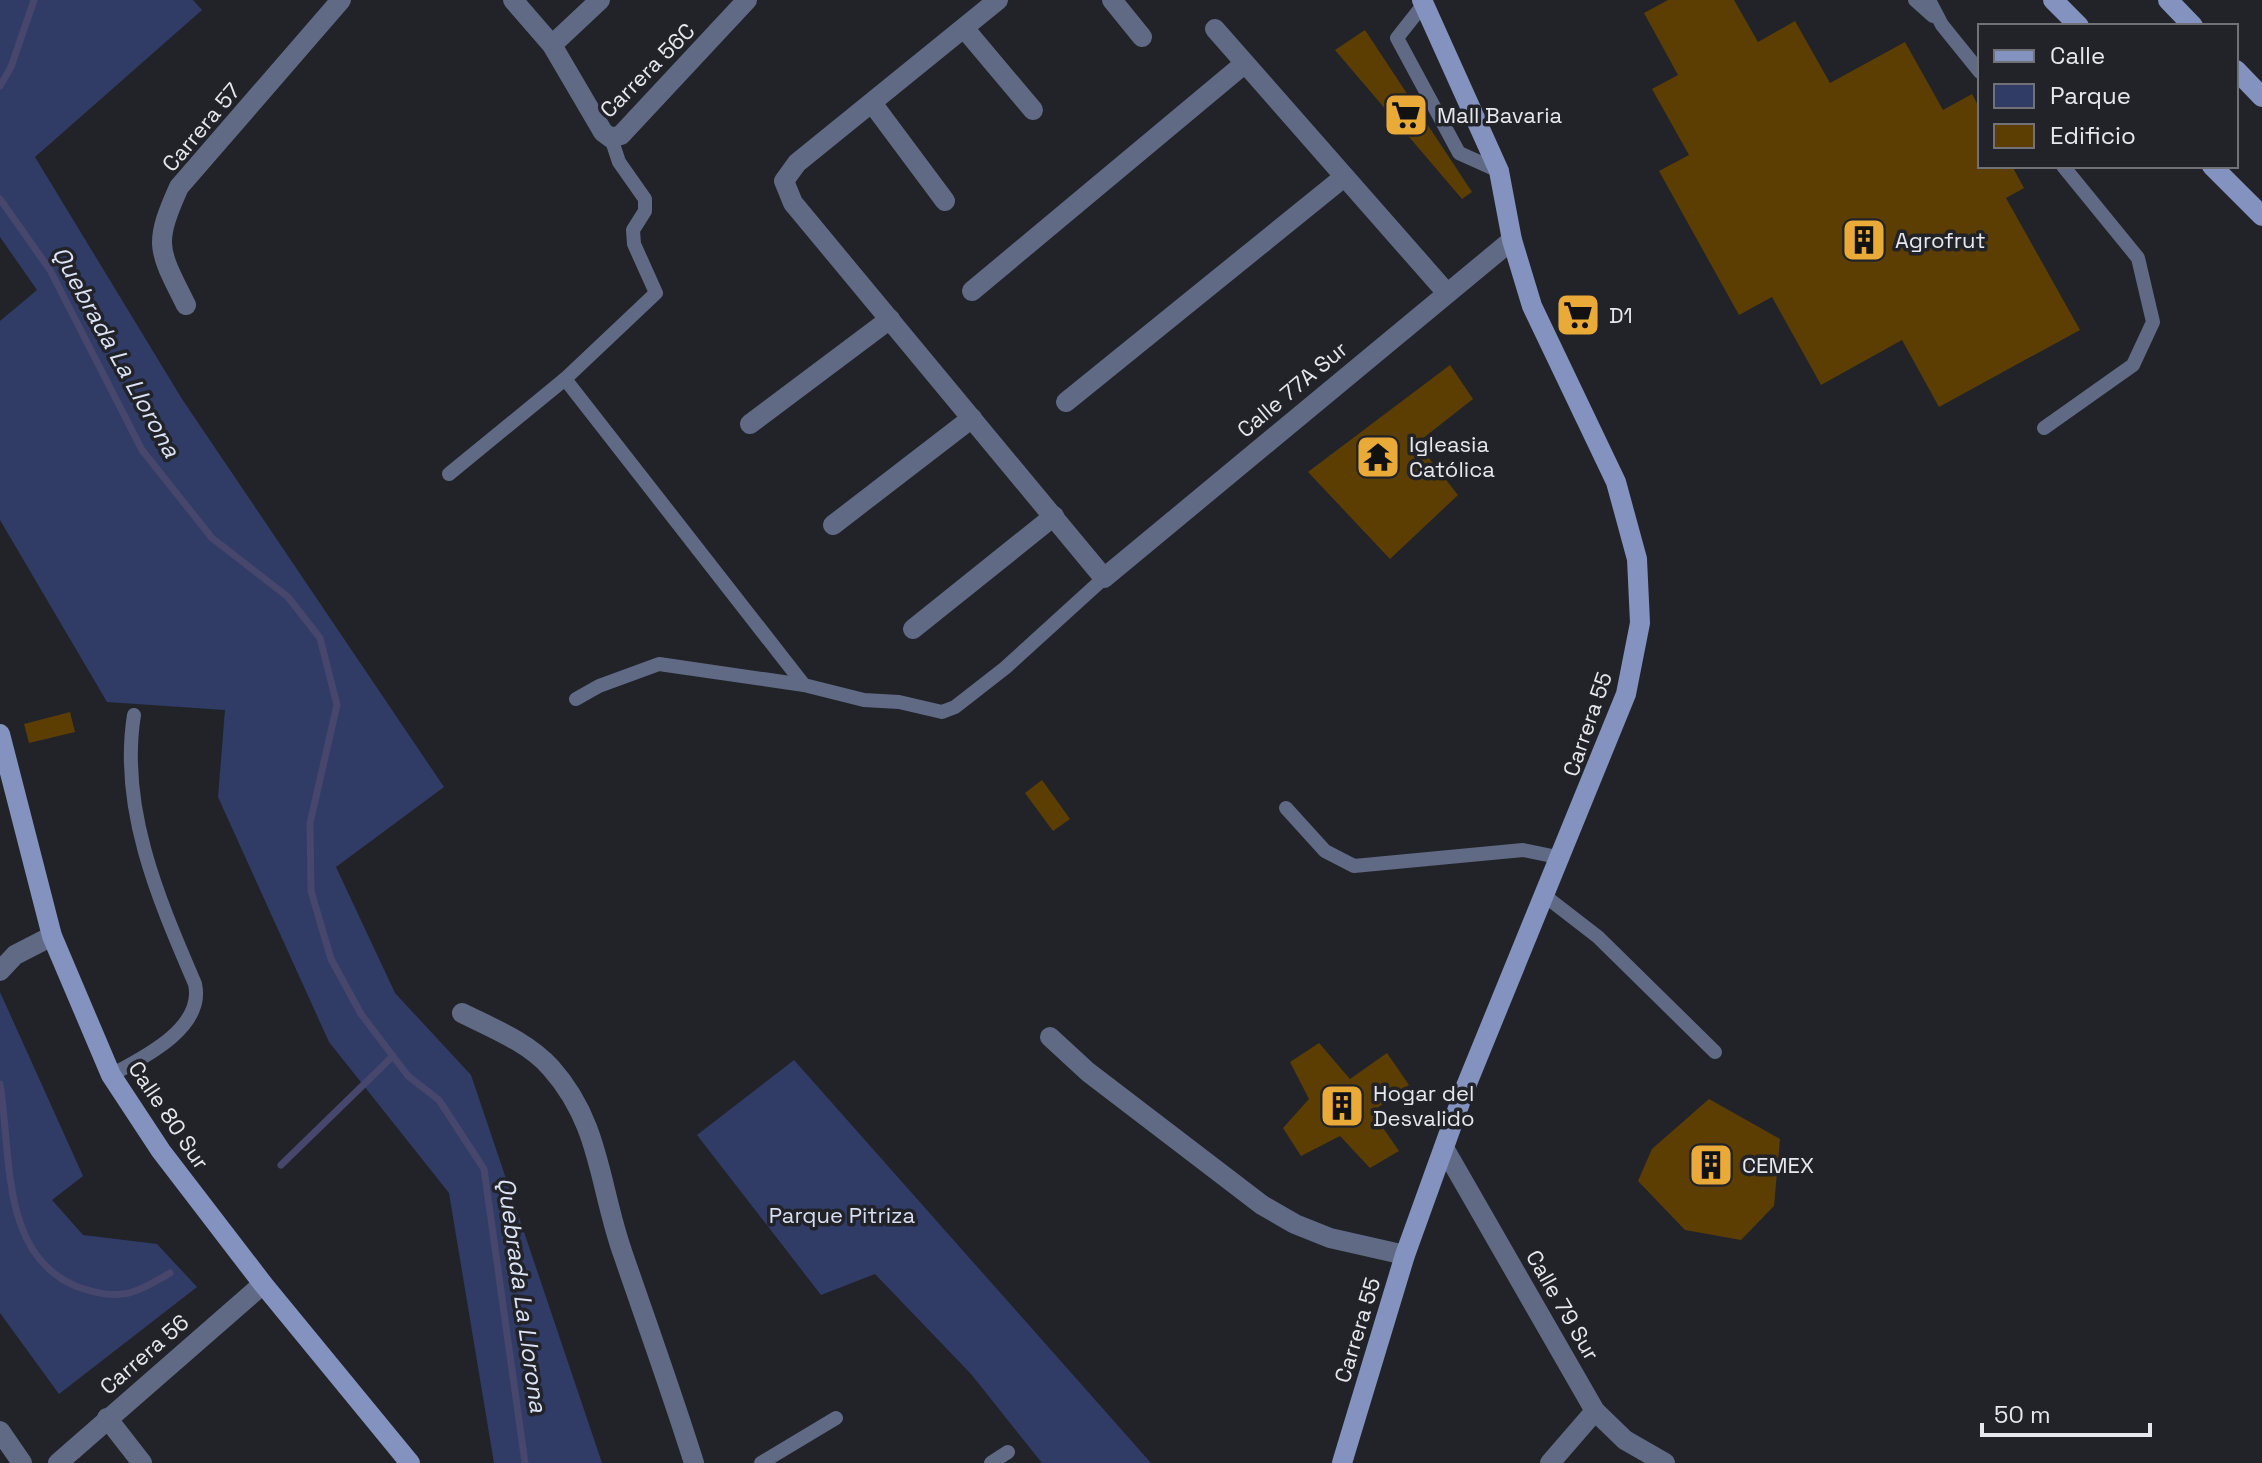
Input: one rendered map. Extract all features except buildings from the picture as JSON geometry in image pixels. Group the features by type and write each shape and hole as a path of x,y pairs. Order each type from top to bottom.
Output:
{"street":[{"name":"Carrera 57","path":"186,305 159,245 163,222 179,187 341,0"},
{"path":"513,0 552,45 603,132 611,138"},
{"path":"552,45 600,0"},
{"name":"Carrera 56C","path":"611,138 621,135 747,0"},
{"path":"998,0 797,163 784,181 793,203 1104,578"},
{"path":"1112,0 1142,37"},
{"path":"2053,0 2077,24"},
{"path":"2168,0 2191,24"},
{"name":"Carrera 55","path":"1342,1463 1405,1255 1466,1086 1562,858 1626,694 1640,623 1637,559 1616,482 1532,306 1512,240 1499,171 1468,96 1422,3"},
{"path":"964,28 1033,110"},
{"path":"1215,29 1446,292"},
{"path":"972,291 1244,64"},
{"path":"2238,72 2262,97"},
{"path":"872,103 945,201"},
{"path":"2214,168 2262,216"},
{"path":"1066,402 1344,177"},
{"name":"Calle 77A Sur","path":"1104,578 1512,240"},
{"path":"750,424 890,319"},
{"path":"833,525 972,418"},
{"path":"913,629 1054,516"},
{"name":"Calle 80 Sur","path":"1,740 52,936 111,1075 161,1151 263,1284 410,1463"},
{"path":"0,971 15,955 52,936"},
{"path":"462,1013 508,1035 549,1065 586,1121 604,1174 621,1251 694,1463"},
{"path":"1050,1037 1088,1072 1262,1205 1330,1238 1405,1255"},
{"name":"Calle 79 Sur","path":"1444,1148 1595,1411 1625,1440 1665,1463"},
{"name":"Carrera 56","path":"58,1463 263,1284"},
{"path":"1550,1463 1595,1411"},
{"path":"107,1418 142,1463"},
{"path":"0,1431 22,1463"}],"lane":[{"path":"1915,0 1942,25 1978,70"},
{"path":"1929,0 1942,25"},
{"path":"1422,3 1397,38 1459,153 1499,171"},
{"path":"449,474 565,379 656,293 634,244 633,230 645,211 645,199 619,162 611,138"},
{"path":"2044,428 2133,365 2153,322 2138,258 2065,168"},
{"path":"565,379 804,685"},
{"path":"576,699 599,686 659,664 804,685 864,700 899,702 942,712 955,707 1104,578"},
{"path":"111,1075 134,1063 184,1025 197,1000 195,984 149,867 132,785 134,715"},
{"path":"1286,808 1325,851 1354,866 1523,850 1562,858"},
{"path":"1545,896 1598,937 1715,1052"},
{"path":"761,1463 836,1418"},
{"path":"991,1463 1008,1452"}],"green space":[{"path":"0,0 193,0 202,10 35,157 182,399 444,787 336,867 395,993 471,1075 602,1463 494,1463 449,1193 329,1042 218,797 225,710 107,702 0,520 0,321 37,290 0,237"},
{"path":"0,992 83,1176 52,1200 83,1235 157,1244 197,1287 59,1394 0,1313"},
{"name":"Parque Pitriza","path":"794,1060 1151,1463 1042,1463 971,1374 875,1274 821,1295 697,1135"}],"waterway":[{"name":"Quebrada La Llorona","path":"0,86 11,67 34,0"},
{"name":"Quebrada La Llorona","path":"0,199 50,270 142,450 212,538 288,597 320,638 337,705 310,823 311,891 331,959 361,1014 408,1076 439,1100 484,1169 525,1463"},
{"path":"281,1165 393,1056"},
{"path":"0,1084 14,1202 22,1229 35,1253 53,1272 78,1287 105,1294 136,1291 170,1273"}],"place":[{"name":"Mall Bavaria","path":"1406,115"},
{"name":"Agrofrut","path":"1864,240"},
{"name":"D1","path":"1578,315"},
{"name":"Igleasia Católica","path":"1378,457"},
{"name":"Hogar del Desvalido","path":"1342,1106"},
{"name":"CEMEX","path":"1711,1165"}]}
